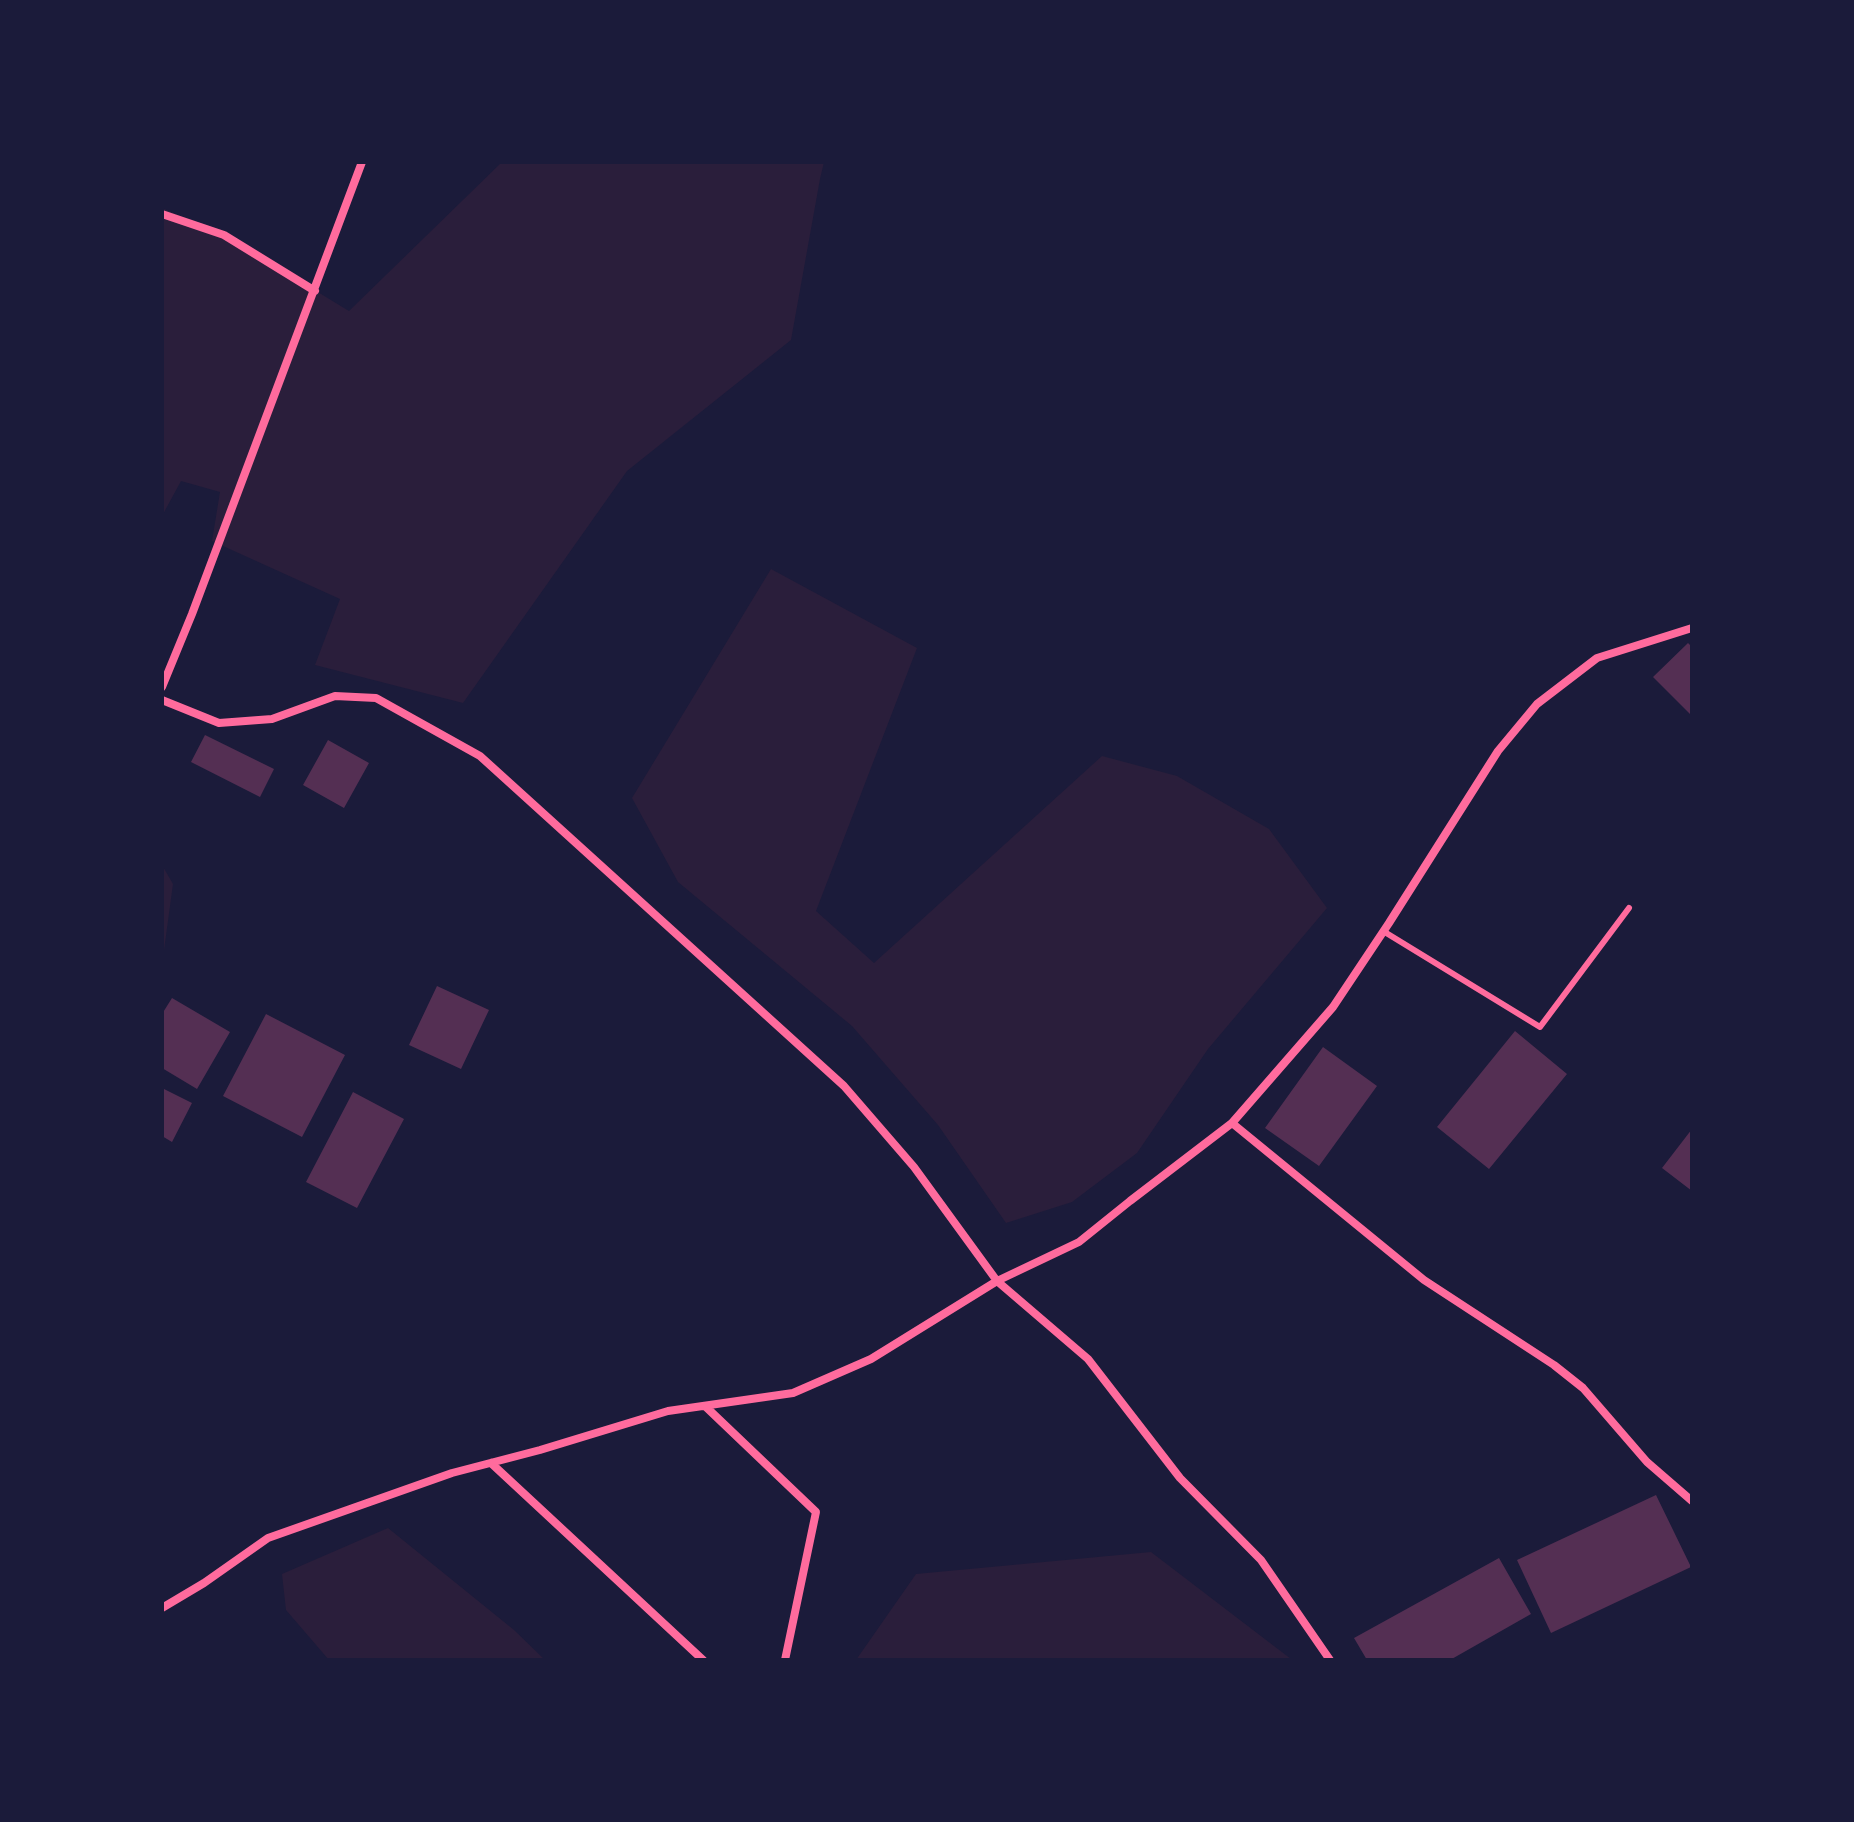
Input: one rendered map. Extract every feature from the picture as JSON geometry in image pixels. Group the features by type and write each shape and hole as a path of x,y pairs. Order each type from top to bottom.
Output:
{"street":[{"path":"162,687 362,162"},
{"path":"162,214 224,235 315,291"},
{"path":"162,1608 268,1538 452,1473 668,1411 793,1393 871,1359 997,1281 1079,1242 1232,1123 1333,1007 1498,751 1537,704 1597,658 1692,628"},
{"path":"162,700 219,723 272,719 335,696 376,698 480,756 844,1086 914,1167 997,1281 1088,1359 1180,1478 1261,1560 1330,1660"},
{"path":"1232,1123 1424,1280 1554,1365 1583,1388 1647,1462 1692,1501"},
{"path":"705,1406 816,1512 785,1660"},
{"path":"491,1463 703,1660"}],"lane":[{"path":"1383,931 1540,1027 1629,908"}],"shaded area":[{"path":"502,162 824,162 791,340 627,471 463,703 315,665 340,599 212,541 220,492 181,481 162,516 162,208 224,235 349,311"},
{"path":"771,569 917,648 816,911 874,963 1102,756 1177,776 1269,829 1327,908 1208,1049 1137,1153 1072,1202 1006,1223 938,1125 852,1026 678,882 632,798"},
{"path":"162,865 173,884 162,965"},
{"path":"388,1528 514,1630 545,1660 329,1660 286,1610 282,1574"},
{"path":"1151,1552 1291,1659 856,1660 916,1574"}],"building":[{"path":"1688,643 1692,647 1692,716 1653,677"},
{"path":"205,735 274,769 260,797 191,762"},
{"path":"328,740 369,763 344,808 303,785"},
{"path":"437,986 489,1010 461,1069 409,1045"},
{"path":"172,998 230,1032 197,1089 162,1068 162,1014"},
{"path":"266,1014 345,1055 302,1137 223,1096"},
{"path":"1515,1031 1567,1074 1489,1169 1437,1127"},
{"path":"1323,1047 1377,1086 1319,1166 1265,1128"},
{"path":"162,1088 192,1103 172,1142 162,1136"},
{"path":"353,1092 404,1119 357,1208 306,1182"},
{"path":"1692,1129 1692,1191 1662,1168"},
{"path":"1656,1495 1691,1567 1551,1633 1517,1560"},
{"path":"1499,1558 1531,1614 1450,1660 1367,1660 1354,1638"}]}
